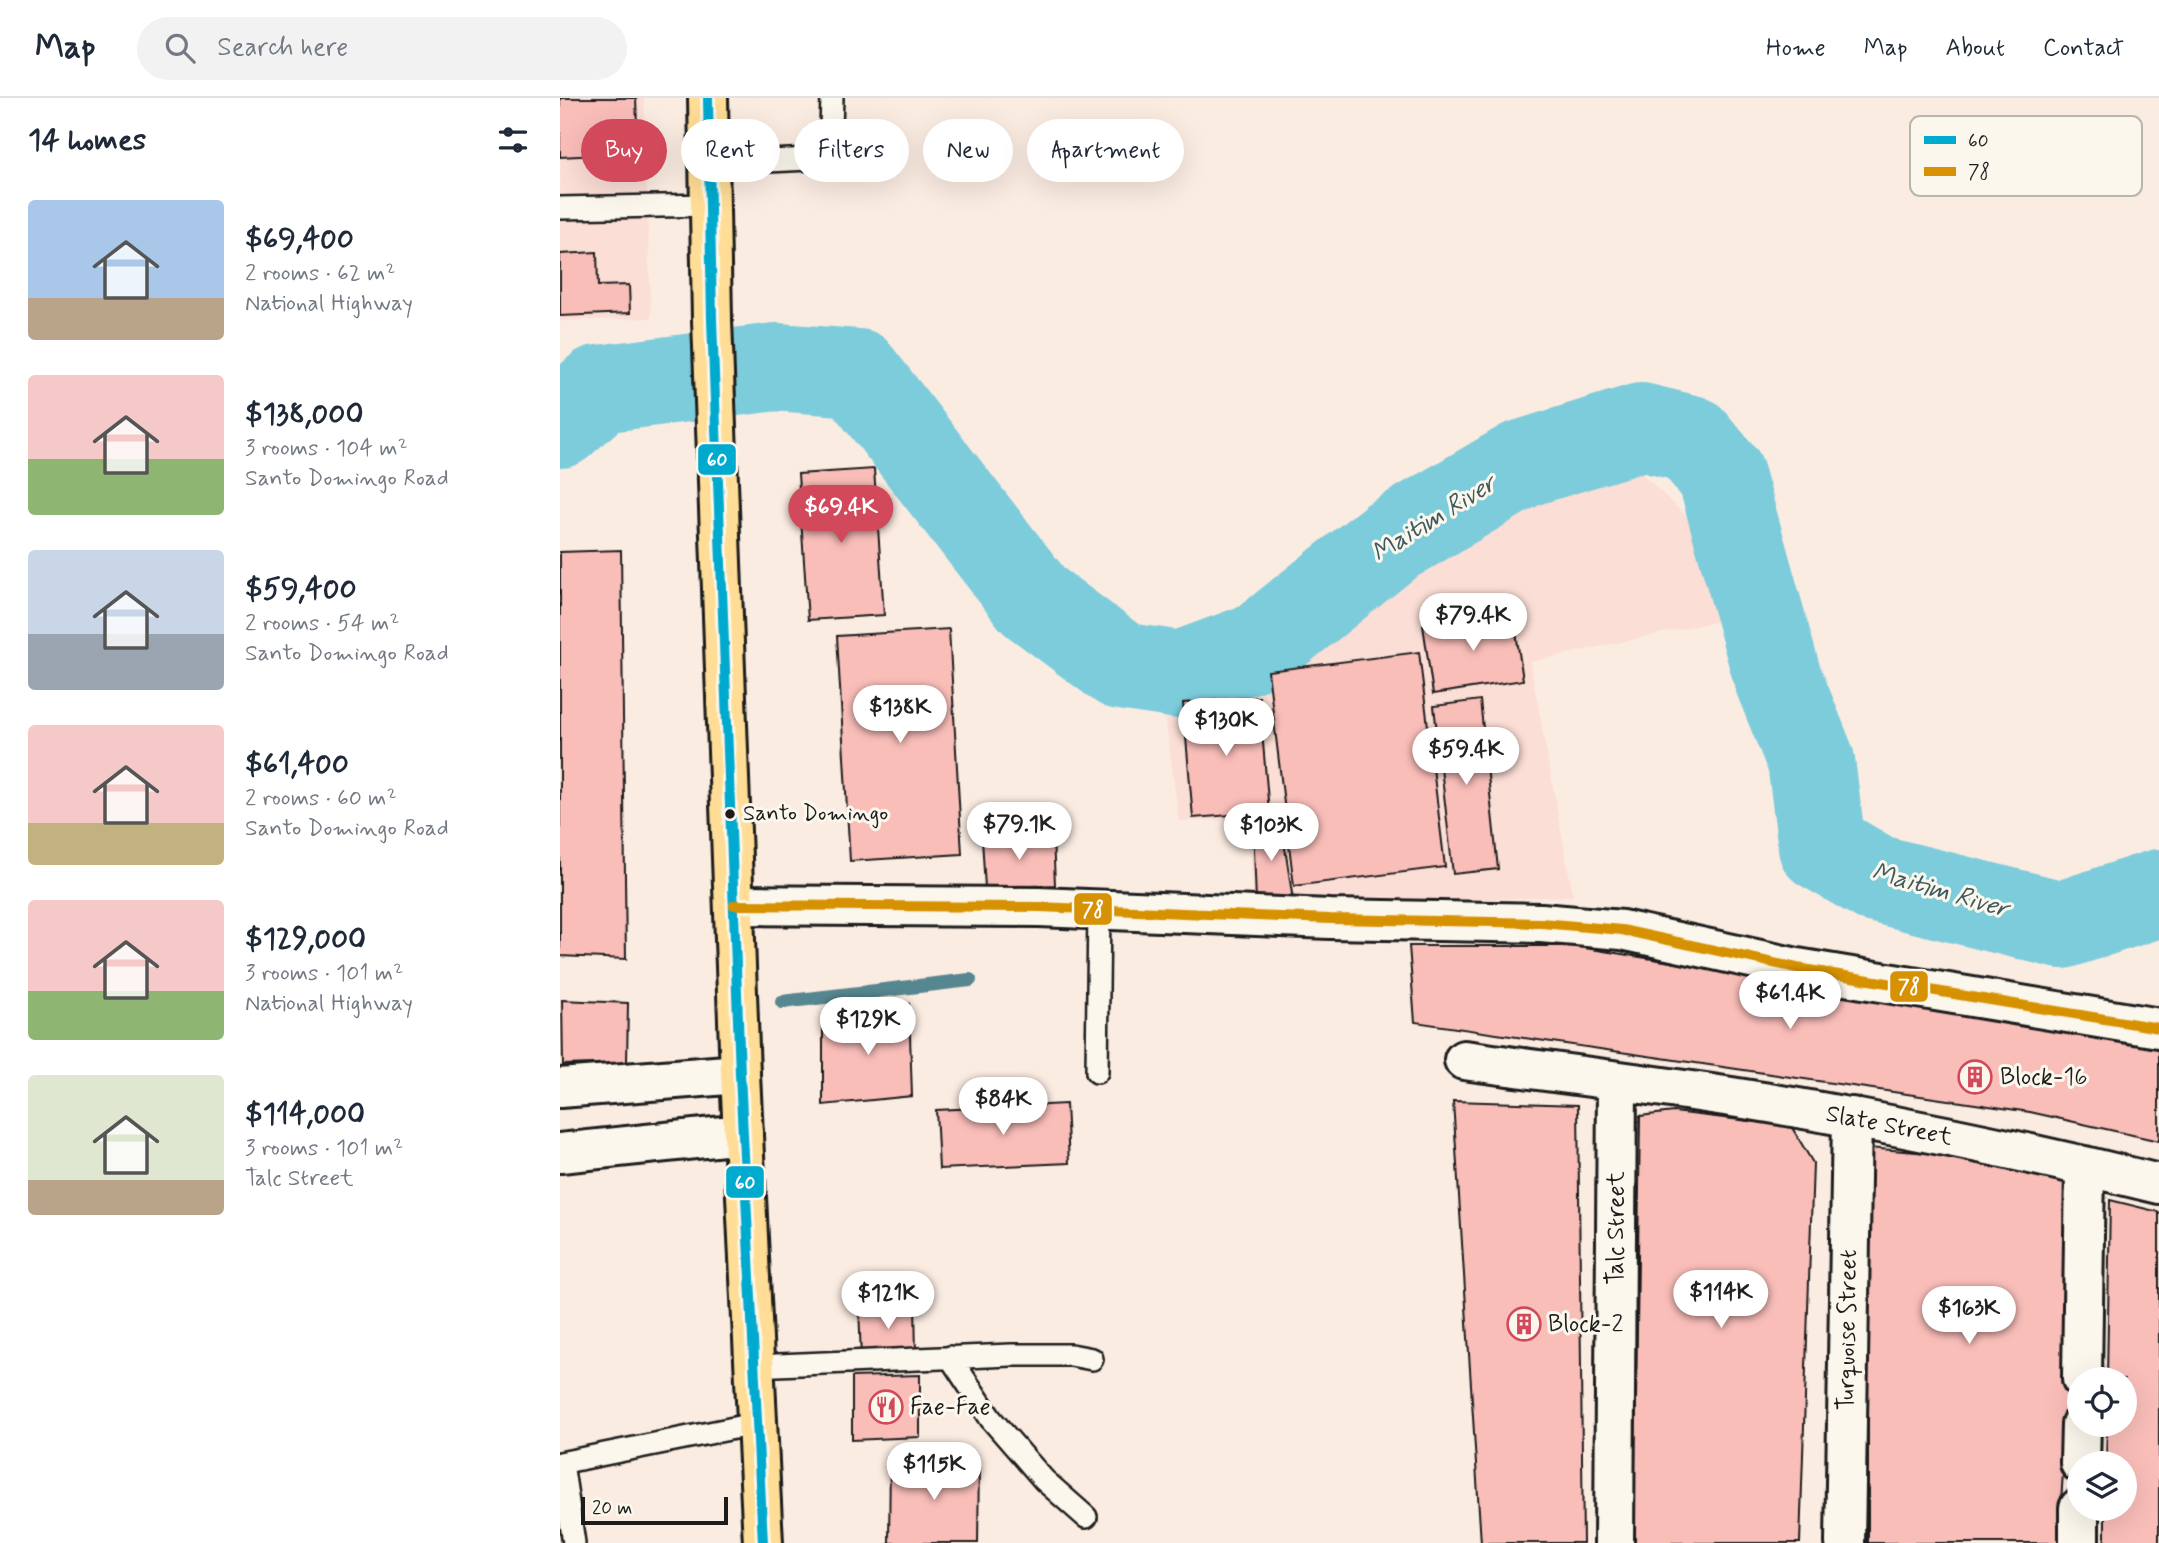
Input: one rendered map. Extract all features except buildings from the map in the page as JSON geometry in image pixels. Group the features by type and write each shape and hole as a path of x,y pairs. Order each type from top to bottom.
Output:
{"main road":[{"path":"708,98 708,119"},
{"path":"709,182 712,320 740,1074 763,1543"}],"street":[{"path":"734,905 1026,907 1330,919 1541,923 1622,930 1797,968 2159,1028"},
{"name":"Slate Street","path":"1464,1060 1852,1117 2159,1184"},
{"path":"560,1088 740,1074"},
{"name":"Talc Street","path":"1614,1543 1617,1081"},
{"name":"Turquoise Street","path":"1845,1543 1852,1117"},
{"path":"560,1153 743,1134"},
{"path":"2082,1367 2085,1166"},
{"path":"2079,1521 2079,1543"}],"lane":[{"path":"780,160 830,158 832,98"},
{"path":"560,208 710,205"},
{"path":"1097,1072 1098,909"},
{"path":"753,1366 950,1357 1059,1355 1092,1359"},
{"path":"950,1357 991,1419 1044,1480 1086,1517"},
{"path":"574,1543 561,1463 759,1423"}],"shaded area":[{"path":"560,98 644,98 645,119 581,119 581,182 647,182 651,318 560,321"},
{"path":"1642,474 1701,530 1736,617 1530,662 1573,896 1254,908 1248,820 1179,821 1163,701 1325,632 1406,568 1456,524 1568,475"}],"waterway":[{"name":"Maitim River","path":"560,424 599,389 776,367 857,373 1034,601 1121,666 1180,675 1261,645 1391,541 1522,464 1641,427 1691,439 1721,475 1778,679 1811,761 1822,847 1877,879 2062,925 2159,893"},
{"path":"782,1002 970,980"}],"transit line":[{"name":"60","path":"708,98 712,320 740,1074 763,1543"},
{"name":"78","path":"734,905 1039,907 1330,919 1541,923 1622,930 1797,968 2159,1028"}],"place":[{"name":"Santo Domingo","path":"730,814"},
{"name":"Block-16","path":"1975,1077"},
{"name":"Block-2","path":"1524,1324"},
{"name":"Fae-Fae","path":"886,1407"}]}
